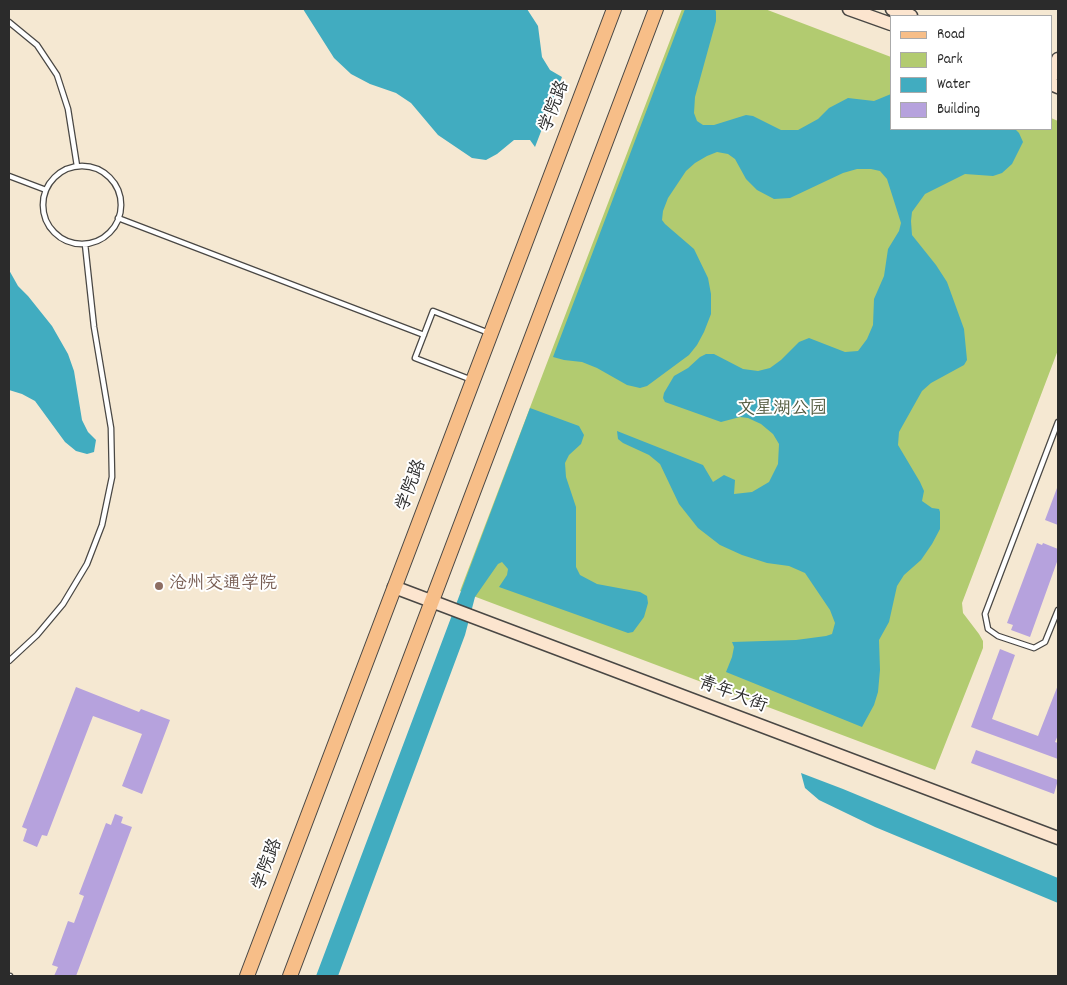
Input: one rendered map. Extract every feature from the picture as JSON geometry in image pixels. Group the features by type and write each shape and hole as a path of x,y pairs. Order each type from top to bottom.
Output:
{"main road":[{"name":"学院路","path":"247,976 614,9"},
{"path":"290,976 656,9"}],"street":[{"path":"848,9 890,24"},
{"path":"892,9 908,15"},
{"name":"青年大街","path":"394,587 1058,838"}],"lane":[{"path":"9,22 36,45 57,75 68,109 78,166"},
{"path":"78,166 93,168 106,175 116,186 120,201 118,218 112,230 100,239 85,244 78,244 63,239 47,224 43,209 46,190 57,175 70,168 78,166"},
{"path":"9,176 46,190"},
{"path":"118,218 424,335"},
{"path":"9,661 37,635 63,604 87,564 102,525 112,477 111,428 94,327 85,244"},
{"path":"473,380 415,358 433,311 491,333"},
{"path":"1058,422 985,614 988,629 998,636 1034,648 1045,642 1058,610"}],"green space":[{"name":"文星湖公园","path":"682,9 765,9 890,57 890,130 1052,130 1052,118 1058,121 1058,350 962,603 963,613 983,641 983,648 935,770 460,591"}],"water":[{"path":"303,9 527,9 538,26 542,57 550,70 562,77 535,147 530,140 514,140 497,154 486,160 472,158 438,135 411,103 396,93 370,84 351,74 334,58"},
{"path":"685,9 715,9 716,12 716,21 695,97 694,113 697,121 703,125 714,125 746,115 753,116 781,130 798,130 818,119 829,108 848,98 874,101 890,94 890,130 1016,130 1019,133 1023,142 1012,164 1002,173 993,176 965,174 925,194 912,212 912,235 947,282 964,329 967,360 964,365 931,383 922,391 899,432 898,445 924,491 922,501 932,508 939,509 940,529 921,560 904,575 897,586 889,622 879,640 880,670 878,692 874,705 862,727 726,672 734,647 732,642 796,640 826,636 832,634 835,623 830,610 805,573 789,566 767,563 742,555 720,545 698,528 679,504 660,464 649,455 623,443 618,439 617,431 703,465 713,482 724,475 735,480 734,494 752,492 769,482 778,464 779,444 773,434 761,424 748,418 740,417 721,422 665,402 663,398 664,393 674,376 706,354 714,354 743,369 758,371 770,368 799,342 809,338 845,352 858,351 867,339 873,325 874,299 884,276 888,249 899,231 901,223 887,179 880,171 857,169 843,173 790,198 774,199 757,190 746,179 735,159 728,154 717,152 707,156 686,171 668,198 662,220 694,249 708,278 711,294 711,314 697,345 689,355 647,386 640,388 627,385 582,362 553,357"},
{"path":"9,270 18,286 52,326 68,354 74,371 82,420 88,432 96,440 94,452 87,454 76,451 65,442 35,401 9,390"},
{"path":"530,408 579,426 584,435 581,444 569,455 565,463 566,477 576,507 576,567 580,575 597,584 640,592 647,596 648,603 644,617 633,632 628,633 499,587 507,575 508,569 502,562 498,564 475,597 465,635 338,976 316,976"},
{"path":"801,773 1058,878 1058,903 875,827 819,800 805,788"}],"building":[{"path":"1058,488 1058,525 1045,520"},
{"path":"1037,543 1042,545 1043,543 1058,549 1058,559 1030,637 1011,630 1013,625 1007,623"},
{"path":"1000,649 1015,655 992,719 1038,736 1058,685 1058,735 1055,742 1058,743 1058,759 971,727"},
{"path":"76,687 139,712 141,709 170,720 142,794 122,786 142,734 93,716 47,836 42,835 37,847 23,841 27,829 22,827"},
{"path":"976,750 1058,780 1054,794 971,763"},
{"path":"115,814 123,817 121,823 132,827 76,976 54,976 58,967 52,965 68,921 74,923 84,896 79,894 106,823 111,825"}],"place":[{"name":"沧州交通学院","path":"159,586"}]}
